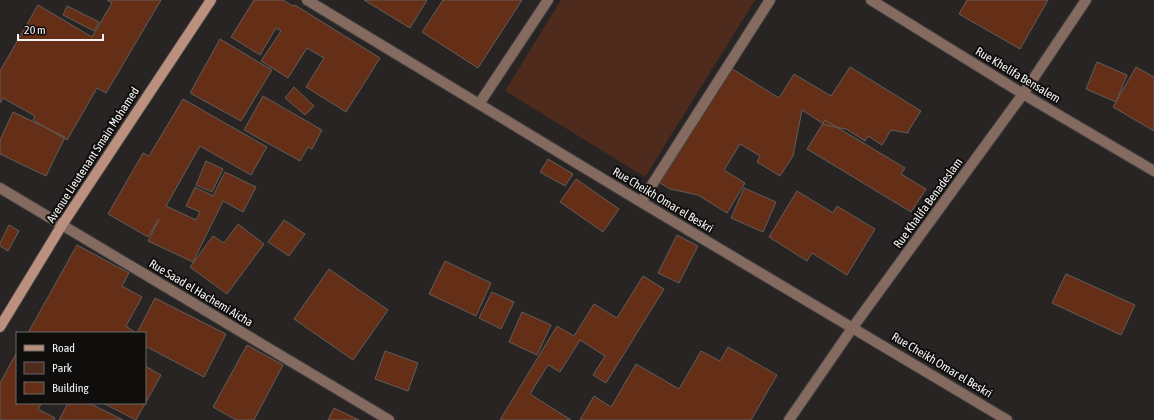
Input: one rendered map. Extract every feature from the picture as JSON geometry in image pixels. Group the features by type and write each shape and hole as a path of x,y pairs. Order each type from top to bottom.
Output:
{"main road":[{"name":"Avenue Lieutenant Smain Mohamed","path":"0,327 62,225 211,0"}],"street":[{"name":"Rue Cheikh Omar el Beskri","path":"307,0 641,202 1007,420"},
{"path":"479,104 548,0"},
{"path":"641,202 770,0"},
{"name":"Rue Khelifa Bensalem","path":"871,0 1023,94 1154,171"},
{"name":"Rue Khalifa Benadeslam","path":"789,420 853,327 1023,94 1086,0"},
{"name":"Rue Saad el Hachemi Aicha","path":"0,188 389,420"}],"green space":[{"path":"561,0 755,0 645,177 505,91"}],"building":[{"path":"107,0 161,0 106,93 97,88 67,140 33,120 35,116 3,98 0,103 0,71 38,5 92,37 112,3"},
{"path":"254,0 283,0 293,6 295,5 380,58 346,112 306,87 324,58 307,48 288,78 261,61 281,31 276,28 260,55 231,37"},
{"path":"364,0 427,0 410,28"},
{"path":"443,0 522,0 478,68 422,32"},
{"path":"967,0 1048,0 1020,49 959,14"},
{"path":"67,6 99,22 94,31 63,15"},
{"path":"220,39 272,70 241,121 190,93"},
{"path":"1097,62 1127,75 1116,102 1086,89"},
{"path":"850,67 921,111 908,133 891,130 882,145 868,136 865,141 846,129 825,125 802,110 793,156 780,176 757,162 760,156 740,144 724,170 745,183 727,213 698,195 670,189 660,183 731,68 779,98 794,74 831,96"},
{"path":"1136,67 1154,77 1154,131 1113,107"},
{"path":"294,87 314,106 305,115 285,98"},
{"path":"263,96 322,130 312,149 308,147 300,161 244,130"},
{"path":"183,99 267,147 251,175 200,146 166,206 196,220 200,212 186,206 195,187 213,196 225,172 256,187 243,212 223,201 193,262 148,241 159,219 148,237 108,214 143,153 149,156"},
{"path":"13,112 65,137 46,176 0,154 0,140"},
{"path":"825,120 905,168 901,174 926,189 911,212 807,149"},
{"path":"548,159 573,174 565,186 540,172"},
{"path":"206,161 223,169 212,192 196,185"},
{"path":"576,179 619,209 603,232 560,202"},
{"path":"744,188 776,202 763,232 731,218"},
{"path":"797,191 833,213 837,206 875,229 847,275 812,253 807,261 769,237"},
{"path":"284,220 305,234 289,256 268,242"},
{"path":"238,224 264,244 227,294 190,267 213,236 224,243"},
{"path":"9,225 19,231 8,251 0,246 0,243"},
{"path":"677,235 698,246 679,283 658,273"},
{"path":"77,245 129,273 122,286 142,297 126,326 135,332 29,332"},
{"path":"445,261 491,283 476,316 429,294"},
{"path":"329,269 388,310 353,360 294,319"},
{"path":"1066,274 1135,305 1121,335 1052,303"},
{"path":"643,276 664,289 606,383 593,375 605,356 580,340 560,372 548,365 530,394 571,420 500,420 557,326 574,336 594,304 617,318"},
{"path":"492,292 514,302 501,329 479,318"},
{"path":"155,298 226,334 204,377 146,347 146,332 138,332"},
{"path":"522,312 551,325 537,355 509,342"},
{"path":"247,345 283,365 254,420 236,420 213,407"},
{"path":"728,347 777,375 751,420 580,420 594,396 611,407 636,364 679,389 701,351 720,361"},
{"path":"385,351 418,363 408,391 375,379"},
{"path":"16,354 16,404 41,404 38,409 55,418 54,420 0,419 0,383"},
{"path":"146,367 161,375 146,402"},
{"path":"67,404 91,404 123,420 59,420"},
{"path":"105,404 145,404 136,420"},
{"path":"334,408 359,420 328,420"}]}
